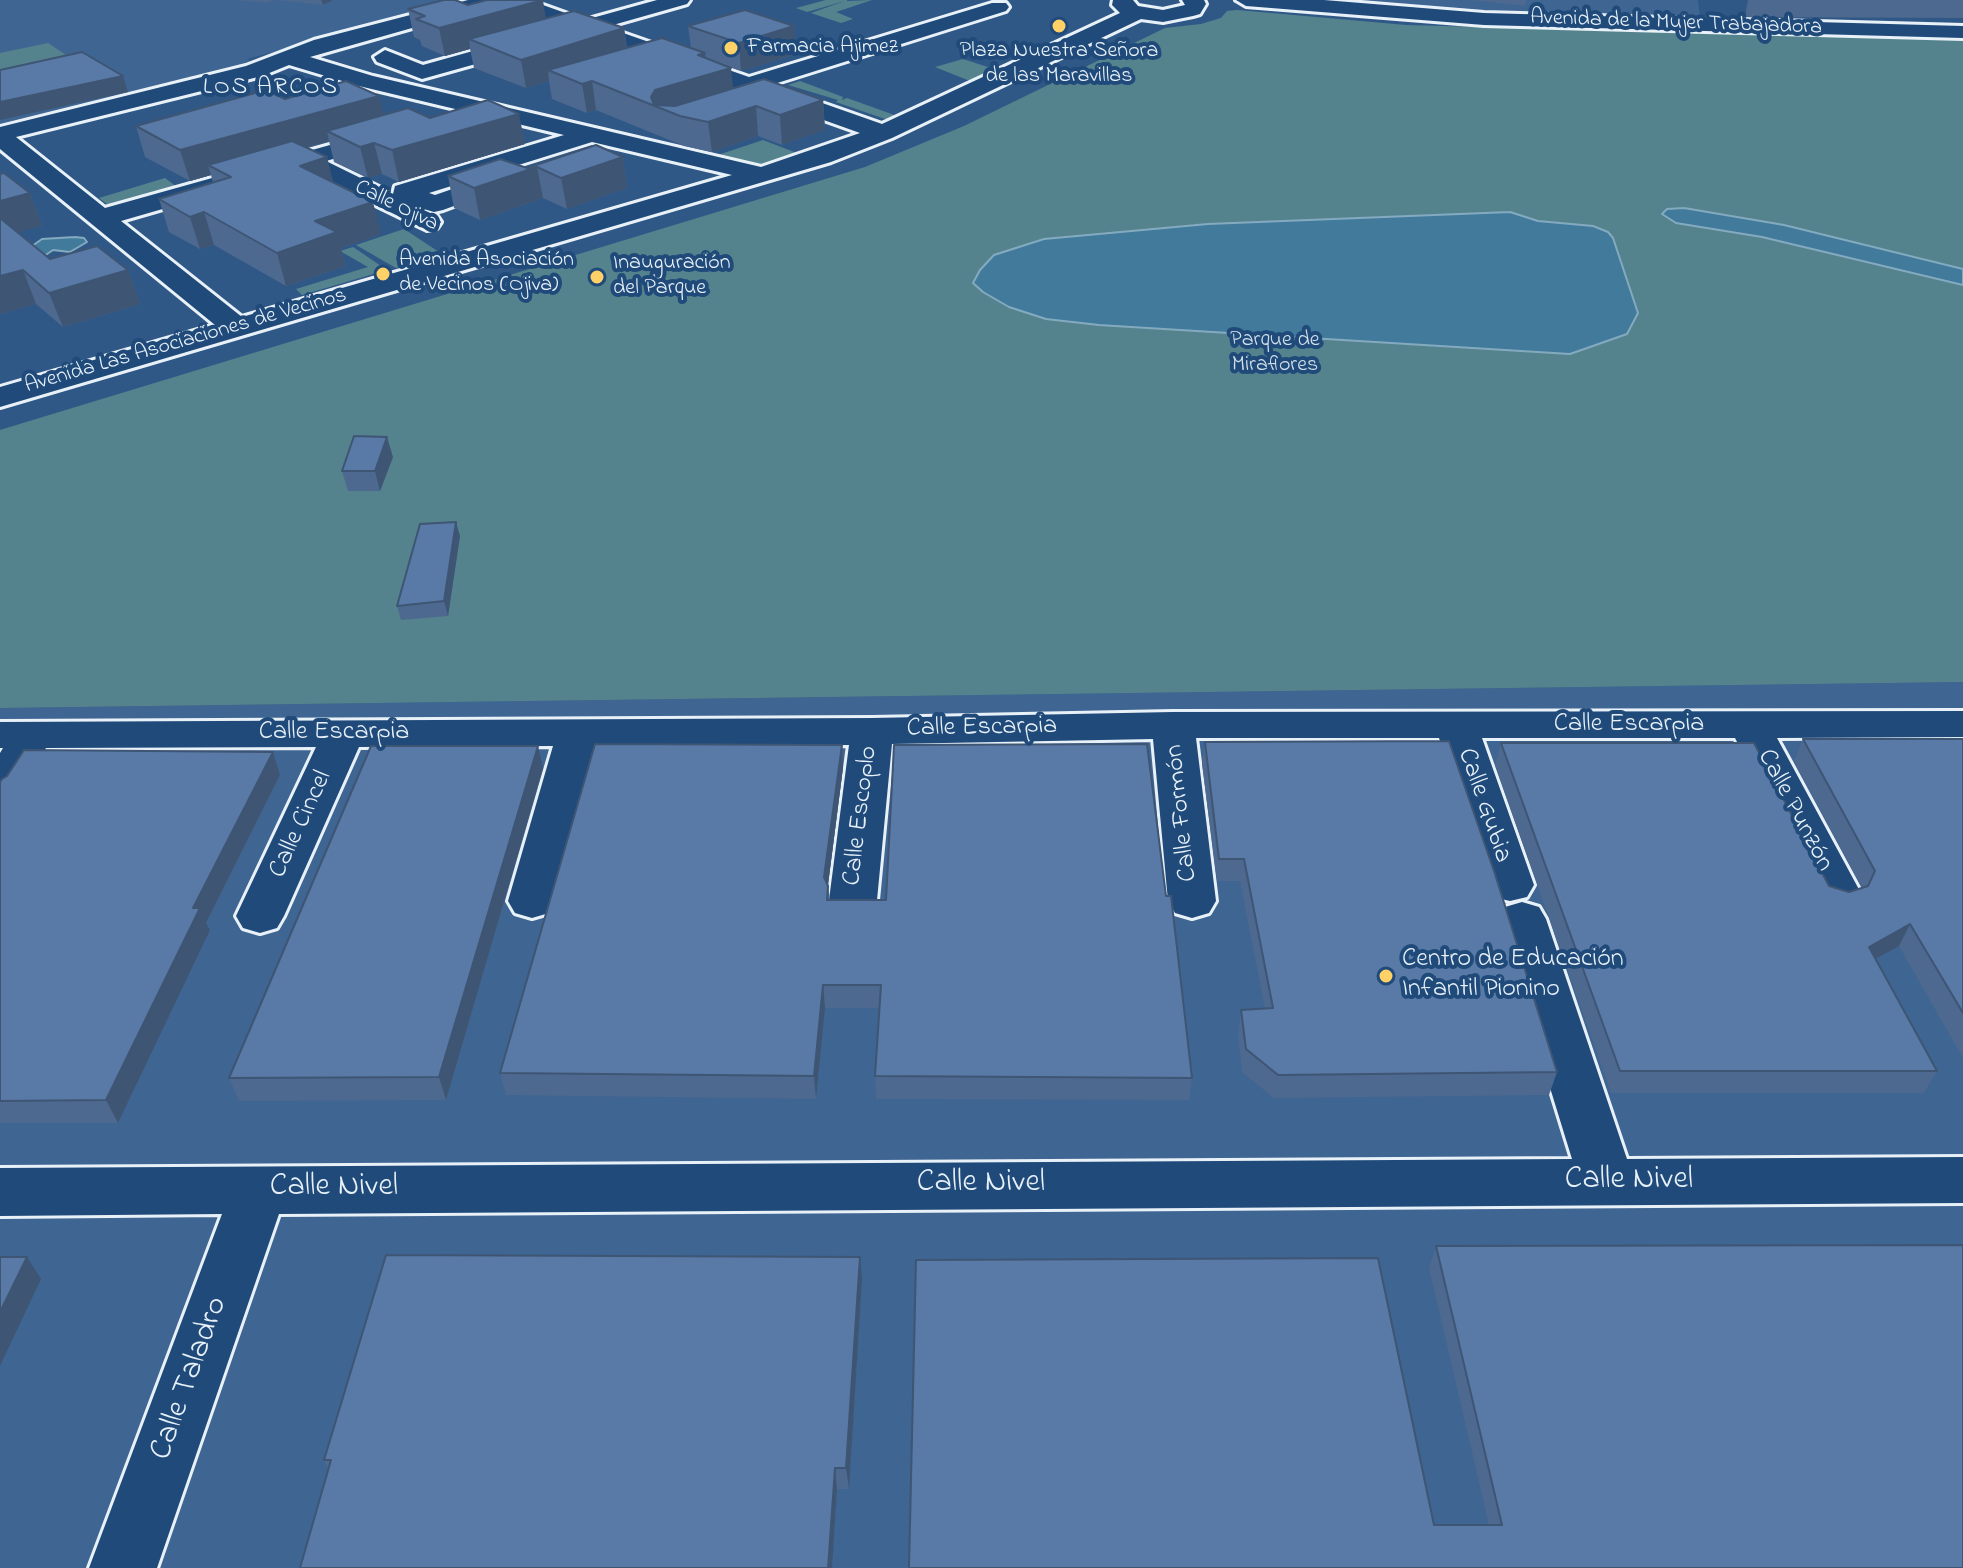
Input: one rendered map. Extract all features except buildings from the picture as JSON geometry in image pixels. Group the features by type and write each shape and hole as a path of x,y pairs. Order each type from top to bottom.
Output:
{"street":[{"path":"0,135 254,71 322,45 492,0"},
{"path":"509,0 664,56 746,95 775,95 883,133"},
{"path":"422,73 680,0"},
{"path":"1718,0 1718,25"},
{"name":"Avenida de la Mujer Trabajadora","path":"1122,5 1172,16 1190,12 1194,3 1234,1 1411,16 1963,32"},
{"name":"Avenida Las Asociaciones de Vecinos","path":"0,397 822,157 883,133 1122,5"},
{"path":"746,95 805,68 999,7"},
{"path":"294,60 327,61 361,56 422,73 477,100 513,112 506,114"},
{"path":"622,68 664,56"},
{"path":"327,61 506,114 762,174"},
{"path":"805,68 845,83"},
{"path":"431,123 456,116"},
{"path":"101,218 404,131"},
{"path":"507,178 434,204 404,192 591,134"},
{"path":"0,135 236,327"},
{"path":"606,163 650,148"},
{"name":"Calle Ojiva","path":"303,160 490,253"},
{"path":"483,167 532,189"},
{"name":"Calle Escarpia","path":"16,735 872,731 1173,725 1963,724"},
{"name":"Calle Formón","path":"1173,725 1192,901"},
{"name":"Calle Punzón","path":"1750,726 1838,895"},
{"name":"Calle Gubia","path":"1457,727 1607,1182"},
{"name":"Calle Escoplo","path":"853,900 872,731"},
{"path":"532,901 578,733"},
{"name":"Calle Cincel","path":"260,916 343,734"},
{"path":"0,787 16,735"},
{"name":"Calle Nivel","path":"0,1192 1963,1180"},
{"name":"Calle Taladro","path":"123,1568 259,1189"}],"shaded area":[{"path":"0,0 468,0 247,59 255,64 0,126"},
{"path":"1319,0 1698,0 1700,17 1438,11"},
{"path":"1684,208 1784,225 1963,269 1963,285 1762,237 1676,223 1662,214 1667,209"},
{"path":"1510,212 1538,221 1593,226 1608,232 1613,238 1638,313 1627,334 1570,354 1099,325 1046,319 1009,307 973,283 994,255 1044,239 1208,224"},
{"path":"84,238 87,242 70,252 53,250 34,263 0,260 25,251 42,239"},
{"path":"1963,682 1963,1568 0,1568 0,708"}],"green space":[{"path":"826,0 872,0 836,12 853,19 841,23 811,13 845,1 807,12 796,8"},
{"name":"Parque de Miraflores","path":"1227,11 1406,25 1963,40 1963,682 0,708 0,430 865,167 964,126 1165,28 1201,24 1221,18"},
{"path":"48,43 66,55 0,70 0,53"},
{"path":"963,59 994,69 970,81 935,67"},
{"path":"800,81 843,97 842,100 847,98 897,116 888,120 788,85"},
{"path":"763,140 802,155 753,166 715,156"},
{"path":"165,178 177,187 111,207 99,198"},
{"path":"404,229 442,254 396,268 356,245"},
{"path":"353,247 387,270 302,295 296,289 368,267 340,251"}],"place":[{"name":"Plaza Nuestra Señora de las Maravillas","path":"1059,26"},
{"name":"Farmacia Ajimez","path":"731,48"},
{"name":"Avenida Asociación de Vecinos (Ojiva)","path":"383,274"},
{"name":"Inauguración del Parque","path":"597,277"},
{"name":"Centro de Educación Infantil Pionino","path":"1386,976"}],"district":[{"name":"LOS ARCOS","path":"271,89"}]}
